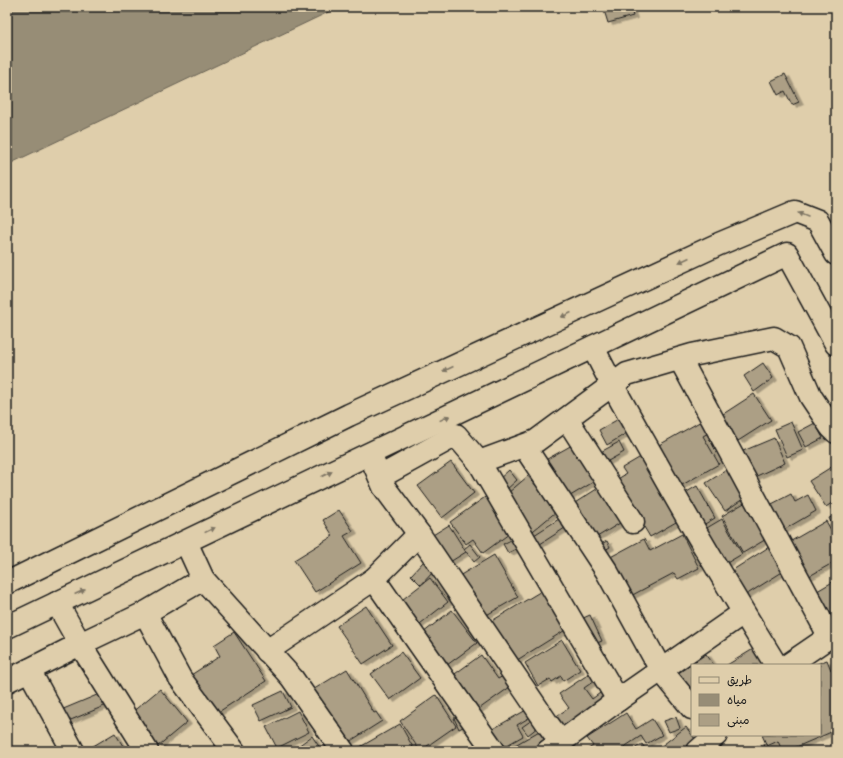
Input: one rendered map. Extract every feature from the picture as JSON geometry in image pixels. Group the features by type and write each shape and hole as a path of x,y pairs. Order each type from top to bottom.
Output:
{"street":[{"path":"7,583 349,415 712,247 795,212 818,221 836,254"},
{"path":"7,627 787,254 836,344"},
{"path":"479,462 536,441 628,374 692,355 774,338 789,347 811,397 836,432"},
{"path":"593,347 612,385 686,517 743,614 775,664"},
{"path":"680,358 826,630 831,636 789,664"},
{"path":"567,419 633,522"},
{"path":"380,477 456,435 479,462 618,700"},
{"path":"524,446 606,570 661,670 691,707"},
{"path":"370,454 384,487 419,534 547,723 555,747 618,700 743,614"},
{"path":"267,651 374,579 419,534"},
{"path":"186,542 203,578 292,678 343,751"},
{"path":"7,681 145,613 203,578"},
{"path":"374,579 494,751"},
{"path":"57,603 80,644 147,751"},
{"path":"145,613 180,678 234,751"},
{"path":"29,670 73,751"},
{"path":"698,751 715,736"}],"water":[{"path":"7,7 339,7 7,165"}],"building":[{"path":"603,7 630,7 633,16 608,23"},
{"path":"785,74 799,102 792,105 785,91 778,95 771,81"},
{"path":"763,363 773,378 754,392 744,376"},
{"path":"754,394 771,420 738,441 731,431 717,418"},
{"path":"622,417 630,431 607,445 599,430"},
{"path":"703,420 710,432 703,436 719,464 675,489 652,449"},
{"path":"791,422 803,450 787,457 775,429"},
{"path":"815,423 823,438 806,447 798,432"},
{"path":"774,438 785,463 748,480 736,454"},
{"path":"619,442 624,452 601,465 595,455"},
{"path":"574,444 595,481 562,501 540,463"},
{"path":"644,455 683,518 650,537 616,480 626,474 622,468"},
{"path":"451,462 474,493 442,518 418,486"},
{"path":"836,464 836,500 826,507 809,481"},
{"path":"728,469 746,497 725,511 706,483"},
{"path":"509,470 517,480 506,490 498,480"},
{"path":"528,476 557,511 528,535 501,499"},
{"path":"603,485 625,520 592,540 570,506"},
{"path":"697,486 715,518 698,528 680,496"},
{"path":"791,494 795,502 808,495 816,511 780,532 766,507"},
{"path":"488,495 513,531 483,553 473,539 466,544 450,522"},
{"path":"746,502 768,538 743,553 722,516"},
{"path":"339,510 353,531 344,536 361,563 315,592 294,560 333,536 323,520"},
{"path":"836,515 836,526 833,527 829,518"},
{"path":"562,517 568,526 537,546 531,537"},
{"path":"722,519 742,554 720,567 700,532"},
{"path":"826,521 836,539 836,561 806,578 786,544"},
{"path":"449,525 466,552 445,565 428,538"},
{"path":"682,534 699,568 678,579 674,573 623,600 603,561 644,539 650,551"},
{"path":"515,538 520,547 508,553 503,544"},
{"path":"607,541 610,547 600,553 597,546"},
{"path":"470,544 480,557 474,562 464,549"},
{"path":"772,545 787,569 741,598 725,575"},
{"path":"494,555 518,597 483,617 459,576"},
{"path":"424,561 434,571 421,585 411,575"},
{"path":"430,578 448,602 416,627 398,603"},
{"path":"836,580 836,624 831,627 812,594"},
{"path":"543,590 567,629 514,662 490,622"},
{"path":"366,606 392,645 363,664 337,626"},
{"path":"452,610 477,643 447,665 423,633"},
{"path":"590,615 602,641 592,645 581,619"},
{"path":"234,632 266,681 214,715 191,675 220,656 214,645"},
{"path":"562,640 580,670 563,681 561,676 552,682 550,679 538,686 525,663"},
{"path":"755,648 764,664 729,664"},
{"path":"401,652 420,678 390,700 371,674"},
{"path":"706,654 713,664 691,664"},
{"path":"481,655 498,679 503,676 510,687 476,711 452,676"},
{"path":"827,660 831,670 836,668 836,730 787,751 782,751 778,741 767,746 762,736 821,736 821,664 817,664"},
{"path":"691,664 691,700 674,676"},
{"path":"347,669 374,713 376,712 382,721 344,745 311,691"},
{"path":"592,672 597,679 584,688 592,699 604,690 612,703 566,734 555,717 569,708 559,694"},
{"path":"160,689 187,722 158,746 131,713"},
{"path":"283,691 291,707 261,721 253,705"},
{"path":"104,692 109,704 66,722 61,710"},
{"path":"436,695 456,726 420,751 400,721"},
{"path":"528,709 532,716 517,725 523,736 500,749 489,731"},
{"path":"298,711 309,732 277,748 266,727"},
{"path":"626,713 636,729 652,719 662,735 646,744 641,736 618,751 585,751 593,746 587,738"},
{"path":"463,714 469,724 459,729 454,718"},
{"path":"676,717 680,728 669,732 664,721"},
{"path":"532,720 538,727 528,735 522,727"},
{"path":"400,724 415,751 353,751"},
{"path":"686,727 691,736 693,736 698,743 688,751 655,751"},
{"path":"541,730 549,743 534,751 511,751 510,748"},
{"path":"115,733 123,746 114,751 85,751"},
{"path":"312,736 322,751 291,751"},
{"path":"642,744 647,751 631,751"},
{"path":"764,744 766,751 742,751"}]}
